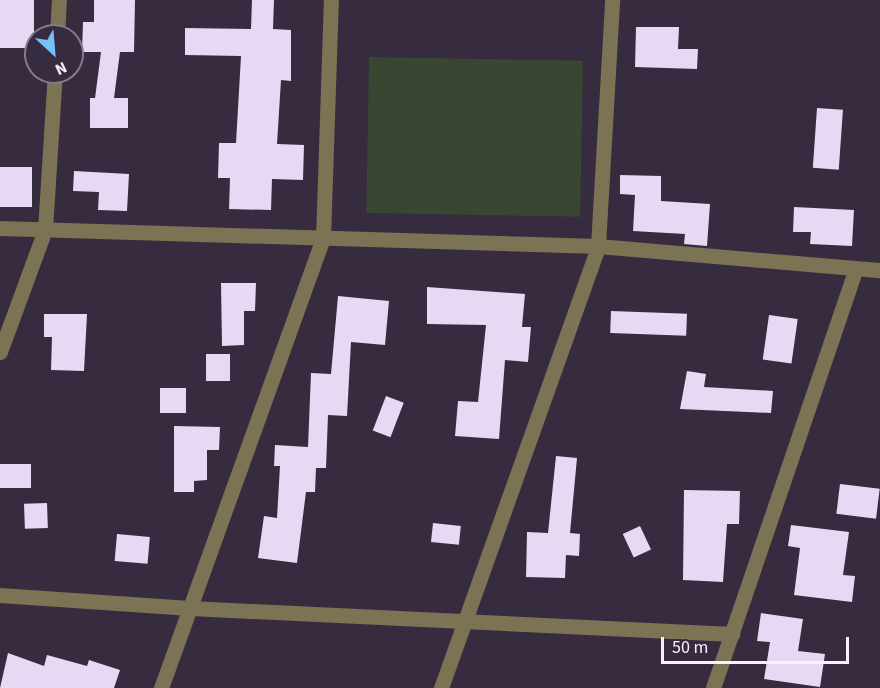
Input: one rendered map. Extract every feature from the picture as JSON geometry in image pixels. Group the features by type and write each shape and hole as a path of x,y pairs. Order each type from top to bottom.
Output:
{"street":[{"path":"58,24 59,0"},
{"path":"161,688 323,238 331,0"},
{"path":"441,688 598,246 612,0"},
{"path":"0,352 45,230 54,84"},
{"path":"0,228 598,246 880,270"},
{"path":"713,688 856,268"},
{"path":"0,595 190,608 466,619 732,634"}],"green space":[{"path":"369,57 583,61 580,217 366,213"}],"building":[{"path":"0,0 34,0 34,24 24,24 24,48 0,48"},
{"path":"94,0 135,0 134,52 120,52 114,98 128,98 128,128 90,128 90,98 95,98 101,52 84,52 83,22 94,22"},
{"path":"252,0 274,0 273,29 291,30 291,81 281,80 277,144 304,145 303,180 272,179 271,210 229,209 230,178 218,178 219,143 236,143 241,56 185,55 185,28 251,29"},
{"path":"636,27 679,27 678,49 698,49 697,69 635,67"},
{"path":"817,108 843,110 839,170 813,168"},
{"path":"0,167 32,167 32,207 0,207"},
{"path":"74,171 129,174 127,211 98,210 99,192 73,191"},
{"path":"620,175 661,176 661,201 710,204 707,246 684,244 685,234 633,231 635,195 620,194"},
{"path":"794,207 854,210 852,246 810,244 811,232 793,232"},
{"path":"221,283 256,283 255,311 244,311 244,345 222,346"},
{"path":"427,287 525,294 522,327 531,327 528,362 505,360 499,439 455,436 458,401 478,402 486,325 427,324"},
{"path":"338,296 389,301 385,345 351,342 347,416 328,415 326,468 316,468 315,492 306,492 297,563 258,558 264,516 277,518 280,466 274,466 275,445 308,447 311,373 331,374"},
{"path":"611,311 687,314 686,336 610,333"},
{"path":"44,314 87,314 84,371 51,370 52,337 44,337"},
{"path":"769,315 798,319 791,364 763,360"},
{"path":"206,354 230,354 230,381 206,381"},
{"path":"687,371 706,374 704,387 773,391 771,413 680,409"},
{"path":"160,388 186,388 186,413 160,413"},
{"path":"386,396 404,403 390,437 373,431"},
{"path":"174,426 220,427 219,450 207,450 207,480 194,481 194,492 174,492"},
{"path":"556,456 577,458 570,533 580,534 579,556 566,555 565,578 526,577 527,532 548,533"},
{"path":"0,464 31,464 31,488 0,488"},
{"path":"840,484 880,489 876,519 836,514"},
{"path":"684,490 740,491 739,524 727,524 723,582 683,580"},
{"path":"47,503 48,528 25,529 24,504"},
{"path":"433,523 461,526 459,545 431,542"},
{"path":"791,525 849,532 843,575 855,576 852,602 794,595 800,548 788,546"},
{"path":"640,526 651,550 634,558 623,534"},
{"path":"117,534 150,537 148,564 115,561"},
{"path":"761,613 803,619 798,651 825,654 820,687 764,679 770,642 757,641"},
{"path":"8,653 44,666 47,655 87,666 89,660 120,670 114,688 0,688"}]}
